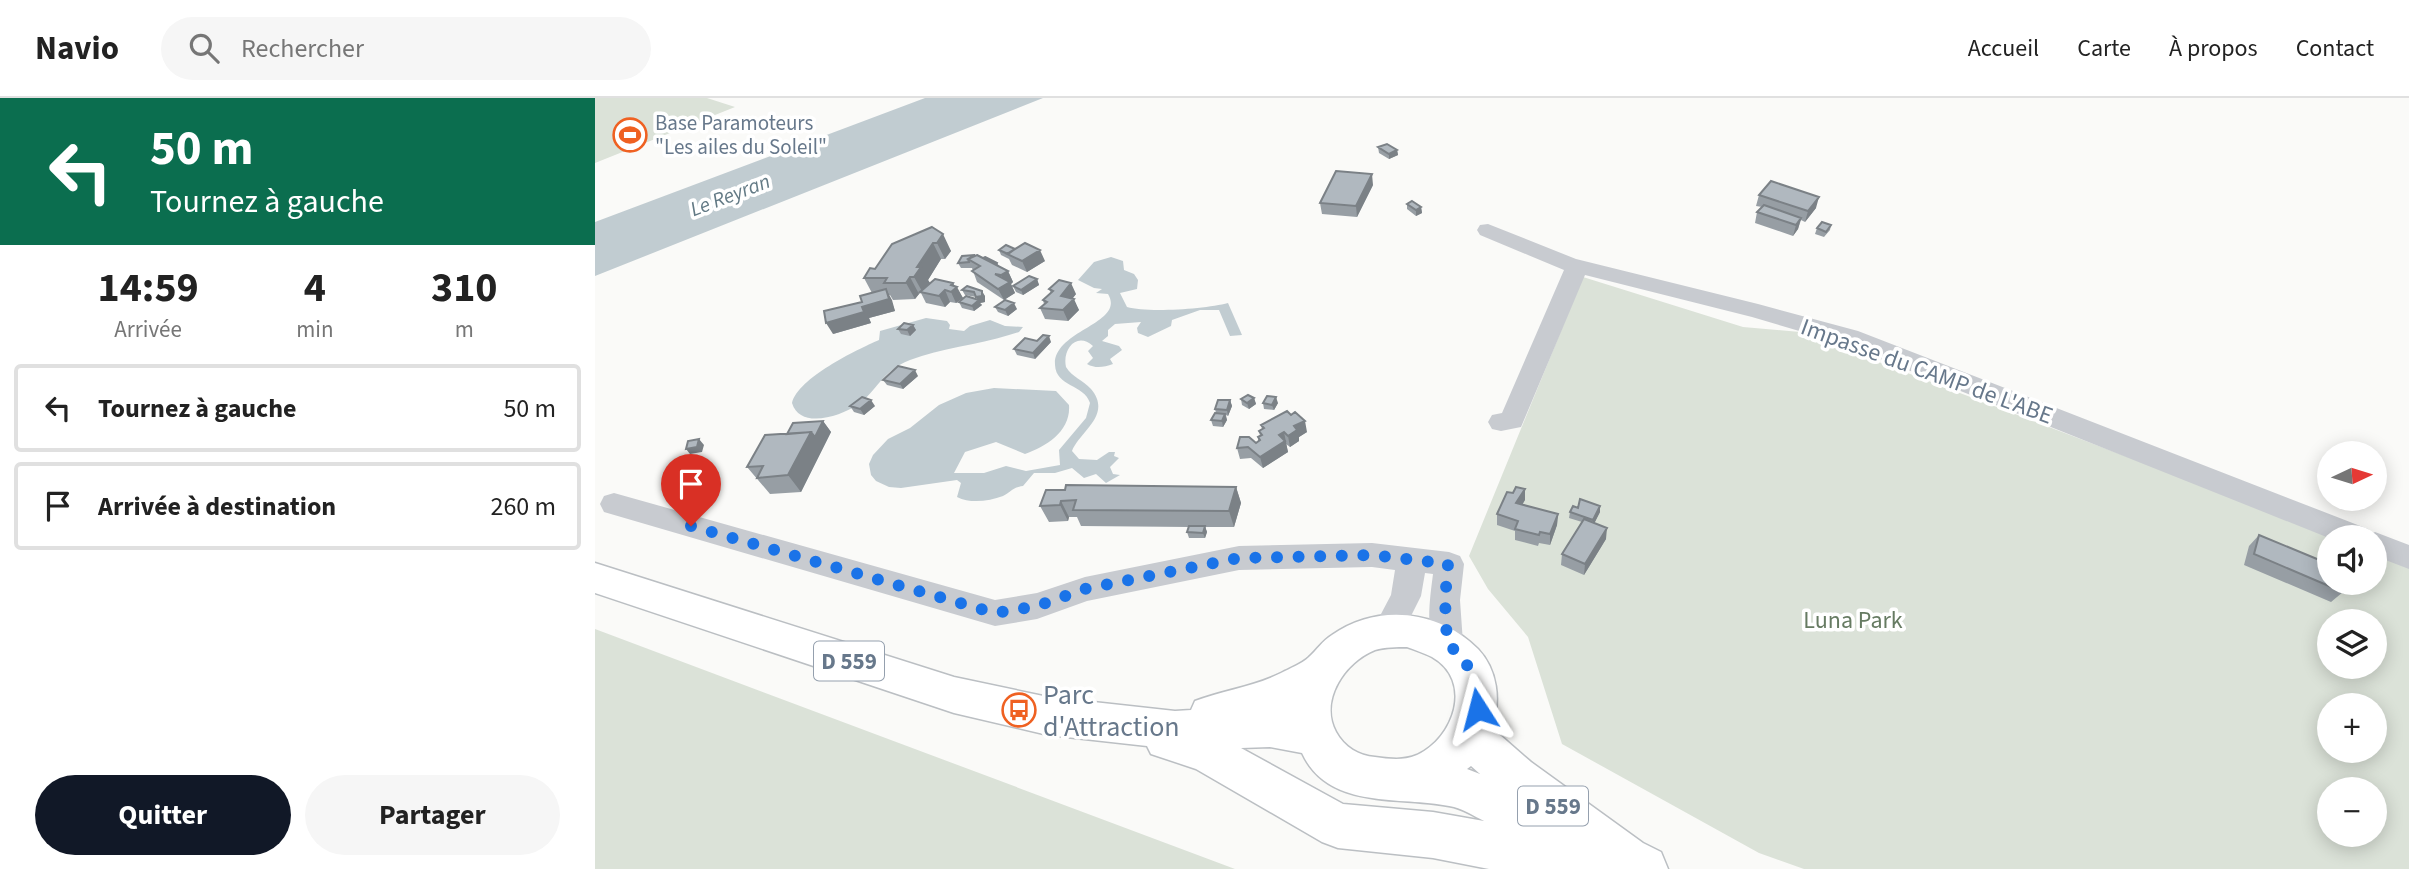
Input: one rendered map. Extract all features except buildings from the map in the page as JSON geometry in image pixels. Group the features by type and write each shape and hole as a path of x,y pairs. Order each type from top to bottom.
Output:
{"main road":[{"name":"D 559","path":"595,578 954,695 1048,716 1175,730 1270,728 1313,735"},
{"path":"1409,630 1429,634 1447,643 1466,660 1476,683 1478,709 1469,735 1453,755 1430,771 1403,780 1374,780 1348,772 1327,756 1313,735 1311,692 1320,672 1338,652 1361,638 1388,631 1409,630"},
{"name":"D 559","path":"1109,723 1228,712 1273,698 1320,672"},
{"name":"D 559","path":"1109,723 1207,752 1338,826 1476,842 1535,860 1553,869"},
{"name":"D 559","path":"1469,735 1515,777 1626,860 1644,869"},
{"name":"D 559","path":"1403,780 1438,783 1469,790 1495,804 1587,869"}],"street":[{"name":"Impasse du CAMP de L'ABE","path":"1488,230 1577,266 1758,311 1849,337 2327,525"},
{"path":"1501,422 1511,420 1577,266"},
{"path":"614,504 995,613 1037,606 1085,589 1239,558 1372,555 1411,562 1448,564 1445,600 1447,643"},
{"path":"2387,549 2409,557"},
{"path":"1388,631 1406,596 1411,562"}],"green space":[{"name":"Base Paramoteurs \"Les ailes du Soleil\"","path":"595,98 707,98 735,107 595,163"},
{"name":"Luna Park","path":"1583,277 1743,327 1800,332 2317,529 2317,595 2387,595 2387,557 2409,565 2409,869 1804,869 1759,853 1562,744 1528,637 1488,589 1469,556"},
{"path":"595,629 1235,869 595,869"}],"water":[{"name":"Le Reyran","path":"925,98 1043,98 595,276 595,222"},
{"path":"1111,257 1123,261 1124,270 1134,274 1138,280 1137,289 1120,293 1127,307 1177,310 1228,303 1242,335 1230,336 1219,310 1200,310 1172,320 1171,326 1148,337 1138,333 1137,328 1141,322 1115,324 1102,341 1119,346 1122,350 1110,359 1113,364 1106,366 1087,364 1093,358 1088,351 1093,346 1087,342 1081,340 1072,344 1066,354 1066,367 1091,389 1097,398 1098,407 1097,415 1072,451 1079,459 1097,460 1109,452 1115,452 1114,456 1119,458 1110,467 1113,474 1120,475 1106,483 1096,474 1084,478 1072,468 1055,473 1034,473 1023,486 1003,496 980,501 957,497 961,483 957,480 901,488 889,487 876,481 871,475 869,464 873,455 888,439 910,428 939,405 966,393 994,388 1056,391 1069,405 1066,422 1062,430 1049,442 1025,454 996,442 965,452 954,473 984,473 1006,466 1026,471 1060,465 1059,450 1086,418 1090,403 1082,392 1060,378 1055,365 1057,353 1065,343 1107,313 1111,304 1108,294 1096,293 1102,289 1078,280 1094,262"},
{"path":"926,318 947,321 949,329 964,331 970,326 990,320 1005,326 1023,327 1019,332 1009,335 910,360 892,370 864,400 841,413 812,418 796,411 792,403 797,394 816,375 879,340 880,331"}],"place":[{"name":"Base Paramoteurs \"Les ailes du Soleil\"","path":"630,135"},
{"name":"Parc d'Attraction","path":"1019,710"}],"route":[{"path":"691,526 995,613 1037,606 1085,589 1239,558 1372,555 1411,562 1448,564 1445,600 1447,643 1466,660 1476,683 1478,709"}]}
